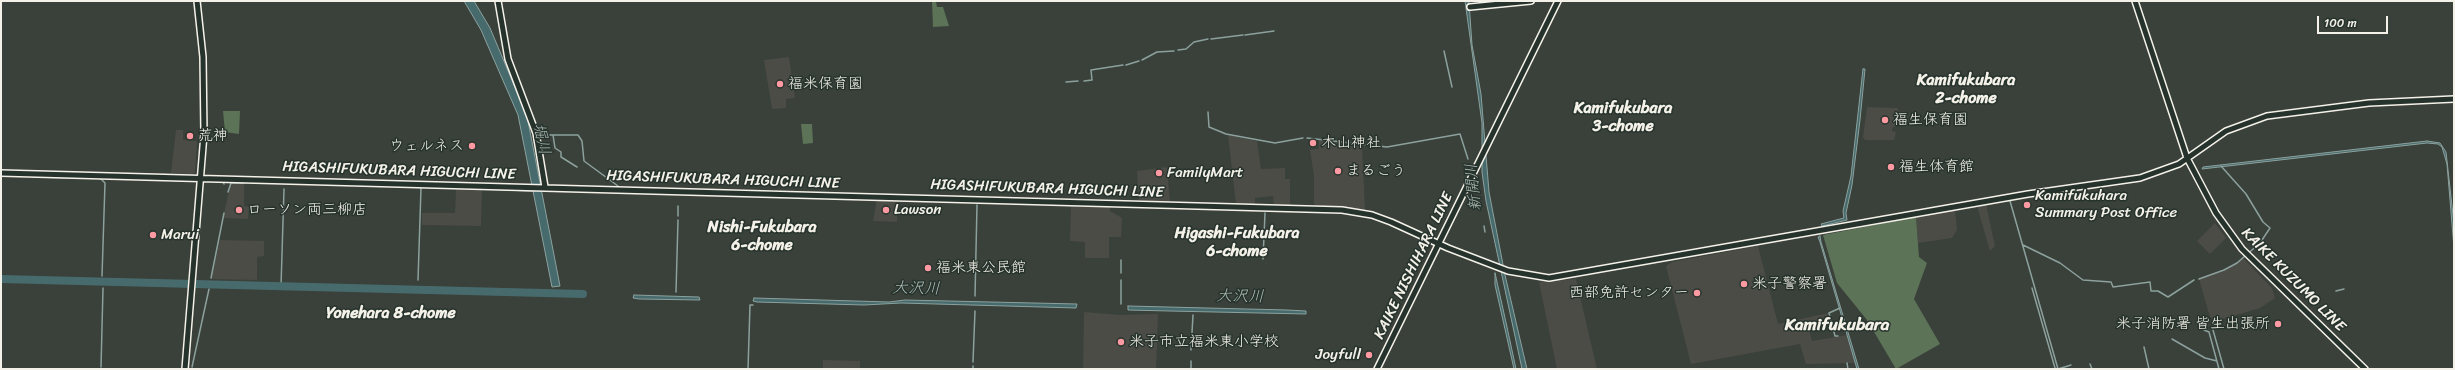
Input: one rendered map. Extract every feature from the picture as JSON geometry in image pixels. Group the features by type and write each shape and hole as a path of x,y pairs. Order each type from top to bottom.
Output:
{"main road":[{"path":"185,369 201,178 204,82 197,1"},
{"path":"498,1 508,59 536,133 544,187"},
{"path":"1470,7 1531,1"},
{"name":"KAIKE NISHIHARA LINE","path":"1377,369 1486,144 1558,1"},
{"name":"KAIKE KUZUMO LINE","path":"2135,1 2187,158 2213,208 2242,249 2365,369"},
{"name":"HIGASHIFUKUBARA HIGUCHI LINE","path":"1,173 1342,210 1372,215 1391,222 1504,270 1549,278 1577,275 2028,194 2140,178 2167,169 2187,158 2226,131 2267,116 2369,103 2454,99"}],"shaded area":[{"name":"福米保育園","path":"789,57 795,98 786,99 786,108 772,109 764,60"},
{"path":"1867,107 1898,108 1899,123 1896,123 1896,126 1892,128 1892,131 1896,132 1894,140 1865,140 1863,137"},
{"path":"176,130 183,130 183,140 197,141 195,172 193,174 171,173"},
{"path":"1228,135 1257,141 1261,169 1285,168 1285,179 1290,179 1290,206 1274,205 1273,196 1255,198 1255,205 1236,204"},
{"name":"まるごう","path":"1319,140 1362,145 1365,210 1316,206 1314,204 1314,176 1310,150 1319,149"},
{"path":"1167,167 1170,202 1139,200 1137,171"},
{"path":"231,182 244,183 244,206 249,207 248,219 223,218"},
{"path":"456,189 482,190 481,226 422,225 422,213 455,213"},
{"name":"Lawson","path":"877,199 898,200 897,222 873,221"},
{"path":"1986,204 1995,246 1990,251 1977,206"},
{"path":"1071,206 1110,207 1110,211 1122,218 1121,237 1109,237 1109,258 1085,258 1085,242 1070,241"},
{"path":"1955,210 1957,230 1952,238 1918,243 1916,217"},
{"path":"2215,223 2226,238 2210,254 2197,241"},
{"path":"220,240 264,241 264,256 257,257 257,280 211,279"},
{"path":"1758,246 1778,324 1828,313 1830,321 1808,326 1812,341 1847,335 1855,363 1806,364 1800,344 1691,364 1666,266 1672,262"},
{"path":"2243,258 2272,288 2275,298 2260,308 2216,321 2210,317 2199,279 2224,271"},
{"path":"1576,279 1597,369 1557,369 1539,282"},
{"name":"米子市立福米東小学校","path":"1084,312 1120,315 1158,314 1156,369 1083,369"},
{"path":"823,360 860,361 860,369 823,369"}],"green space":[{"path":"932,2 936,2 937,7 943,7 949,26 933,27"},
{"path":"223,111 240,111 239,134 225,132"},
{"path":"801,124 812,124 813,143 803,144"},
{"path":"1916,217 1919,257 1927,263 1914,299 1940,344 1896,369 1867,320 1837,283 1823,235"}],"water":[{"path":"464,1 474,1 490,28 527,116 560,286 552,287 518,115 481,30"},
{"path":"1465,1 1469,2 1472,45 1481,94 1489,192 1505,275 1527,369 1522,369 1486,201 1482,172 1482,123"},
{"path":"1863,69 1865,69 1860,120 1852,185 1846,213 1847,220 1822,226 1821,224 1844,218 1843,211 1851,176"},
{"path":"2427,141 2440,143 2446,152 2454,224 2454,248 2447,164 2442,147 2438,144 2427,143 2202,169 2203,167"},
{"path":"1820,236 1859,369 1857,369 1818,237"},
{"path":"1495,273 1516,369 1514,369 1495,285"},
{"path":"634,295 699,297 700,300 639,299 633,298"},
{"path":"754,298 889,302 905,300 1077,304 1076,308 901,303 864,305 757,302 753,301"},
{"path":"1128,306 1287,310 1306,311 1306,314 1128,310"}],"waterway":[{"path":"1245,35 1274,31"},
{"path":"1211,39 1243,35"},
{"path":"1178,50 1186,49 1194,42 1208,39"},
{"path":"1142,60 1157,52 1174,51"},
{"path":"1444,51 1452,87"},
{"path":"1126,65 1139,61"},
{"path":"1084,81 1092,80 1091,70 1123,65"},
{"path":"1066,82 1078,81"},
{"path":"1208,112 1209,127 1226,134 1275,143 1303,138"},
{"name":"新開川","path":"1307,138 1387,147 1460,134 1468,159"},
{"name":"堀川","path":"541,135 578,135 582,141 584,161 618,186"},
{"name":"堀川","path":"553,135 555,148 561,152 561,157 577,167"},
{"path":"2199,279 2224,270 2237,263 2260,243 2270,228 2263,222 2246,194 2221,166"},
{"path":"1,176 29,176"},
{"path":"34,177 86,178"},
{"path":"100,178 105,183 102,276"},
{"path":"139,179 189,181"},
{"path":"210,181 223,182 224,184"},
{"path":"228,192 231,183 244,183"},
{"path":"418,280 421,188"},
{"path":"281,286 284,189"},
{"path":"486,189 534,191"},
{"path":"2010,201 2058,369 2071,365"},
{"path":"975,296 977,205"},
{"path":"678,206 678,216"},
{"path":"211,278 224,213"},
{"path":"1263,259 1265,213"},
{"path":"676,292 678,220"},
{"path":"1484,226 1485,232"},
{"path":"2023,245 2060,263 2083,280 2111,282 2113,287 2150,282 2151,291 2158,291 2168,297 2194,280"},
{"path":"1121,260 1121,273"},
{"path":"1,279 583,294"},
{"path":"1121,280 1121,304"},
{"path":"101,367 103,288"},
{"path":"2032,288 2055,368"},
{"path":"192,367 209,289"},
{"path":"2336,291 2344,289"},
{"path":"748,369 750,305 753,305"},
{"path":"1838,336 1835,336 1829,313 1840,308"},
{"path":"973,362 975,311"},
{"path":"1191,350 1193,315"},
{"path":"2204,330 2209,332 2219,369"},
{"path":"2213,330 2224,369"},
{"path":"2172,339 2205,358 2217,361"},
{"path":"2144,347 2149,369"},
{"path":"1191,361 1191,369"},
{"path":"1847,363 1848,369"},
{"path":"2090,364 2092,369"}],"place":[{"name":"福米保育園","path":"780,84"},
{"name":"福生保育園","path":"1885,120"},
{"name":"荒神","path":"190,136"},
{"name":"木山神社","path":"1313,143"},
{"name":"ウェルネス","path":"472,146"},
{"name":"福生体育館","path":"1891,167"},
{"name":"まるごう","path":"1338,171"},
{"name":"FamilyMart","path":"1159,173"},
{"name":"Kamifukuhara Summary Post Office","path":"2027,205"},
{"name":"ローソン両三柳店","path":"239,210"},
{"name":"Lawson","path":"886,210"},
{"name":"Marui","path":"153,235"},
{"name":"福米東公民館","path":"928,268"},
{"name":"米子警察署","path":"1744,284"},
{"name":"西部免許センター","path":"1697,293"},
{"name":"米子消防署 皆生出張所","path":"2278,324"},
{"name":"米子市立福米東小学校","path":"1121,342"},
{"name":"Joyfull","path":"1369,355"}],"district":[{"name":"Kamifukubara 2-chome","path":"1966,90"},
{"name":"Kamifukubara 3-chome","path":"1623,118"},
{"name":"Nishi-Fukubara 6-chome","path":"762,237"},
{"name":"Higashi-Fukubara 6-chome","path":"1237,243"},
{"name":"Yonehara 8-chome","path":"391,314"},
{"name":"Kamifukubara","path":"1837,326"}],"water label":[{"name":"大沢川","path":"916,289"},
{"name":"大沢川","path":"1240,297"}]}
